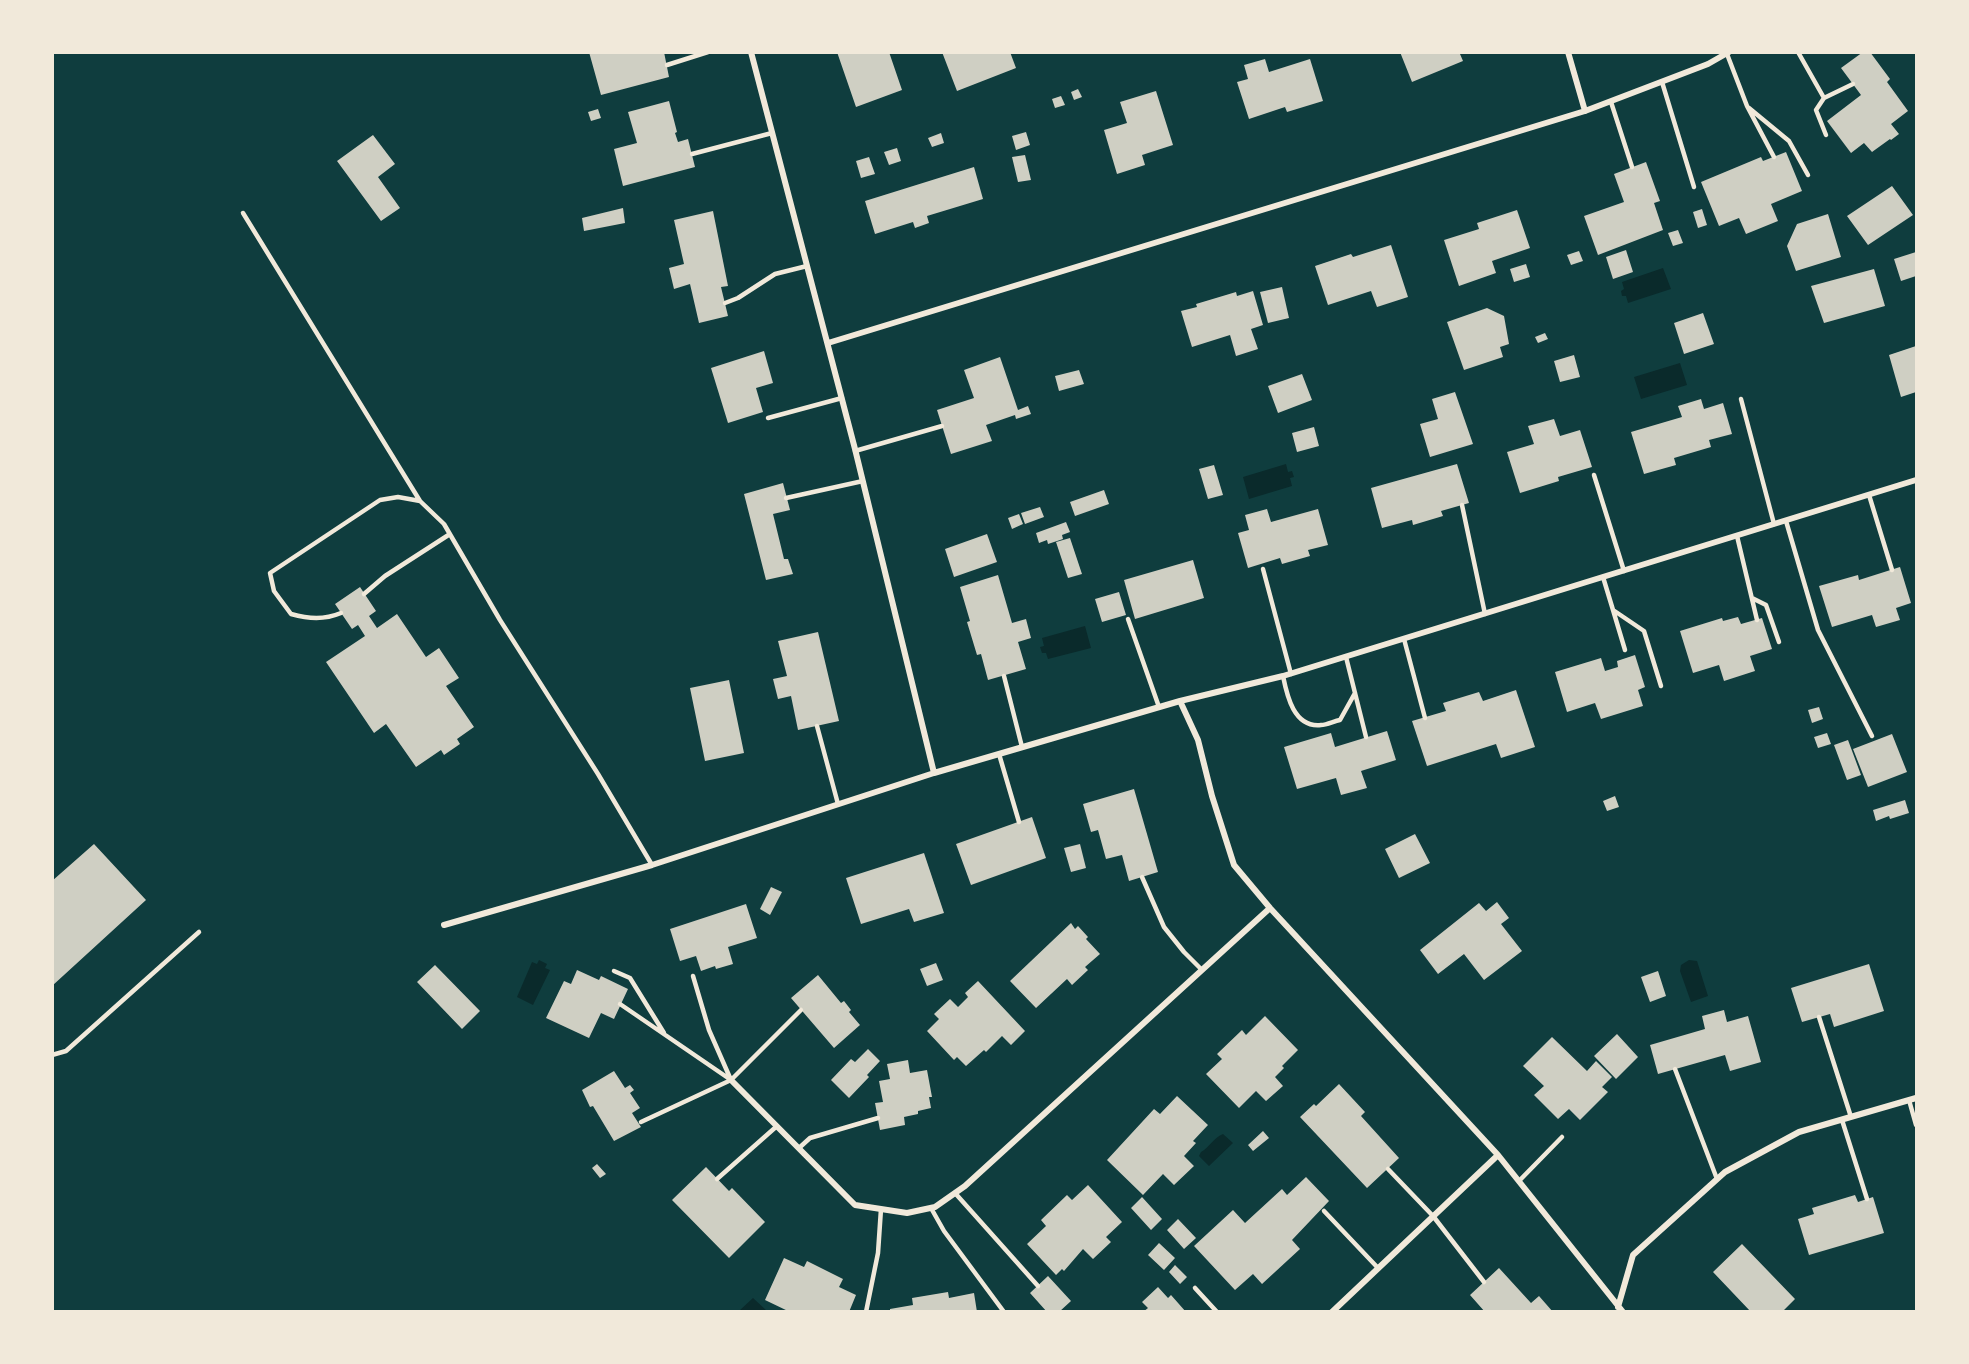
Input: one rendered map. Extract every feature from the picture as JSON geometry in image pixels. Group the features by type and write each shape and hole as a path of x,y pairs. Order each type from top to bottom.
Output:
{"street":[{"path":"751,52 863,481 933,773"},
{"path":"1568,52 1585,111"},
{"path":"828,343 1585,111 1662,82 1728,53"},
{"path":"444,925 652,865 933,773 1180,701 1291,674 1917,480"},
{"path":"1180,701 1198,740 1212,796 1234,865 1270,908 1498,1155 1621,1309"},
{"path":"731,1080 855,1204 907,1213 931,1208 955,1193 1270,908"},
{"path":"1621,1309 1633,1255 1725,1172 1799,1132 1913,1099"},
{"path":"1338,1310 1378,1268 1498,1155"}],"lane":[{"path":"667,65 708,52"},
{"path":"1798,52 1824,98"},
{"path":"1728,53 1747,106 1774,157"},
{"path":"1662,82 1694,187"},
{"path":"1826,135 1816,110 1824,98 1853,84"},
{"path":"1611,102 1632,167"},
{"path":"1747,106 1789,141 1808,175"},
{"path":"692,154 772,133"},
{"path":"243,213 420,501 444,524 500,620 598,774 652,865"},
{"path":"725,303 738,298 775,274 807,266"},
{"path":"768,418 842,398"},
{"path":"1741,399 1774,524"},
{"path":"855,451 942,426"},
{"path":"1594,475 1624,571"},
{"path":"786,498 863,481"},
{"path":"1869,495 1892,570"},
{"path":"341,613 330,617 310,619 291,614 274,591 270,573 380,500 398,497 420,501"},
{"path":"1462,505 1485,614"},
{"path":"1786,521 1818,630 1872,736"},
{"path":"364,594 385,576 450,534"},
{"path":"1737,536 1757,620"},
{"path":"1263,569 1291,674"},
{"path":"1603,577 1625,650"},
{"path":"1752,598 1766,605 1779,642"},
{"path":"1613,610 1644,632 1661,686"},
{"path":"1128,619 1159,707"},
{"path":"1404,639 1425,717"},
{"path":"1346,657 1366,737"},
{"path":"1004,676 1022,747"},
{"path":"1283,676 1287,697 1294,712 1305,722 1320,726 1340,720 1355,693"},
{"path":"817,726 838,804"},
{"path":"999,754 1019,822"},
{"path":"1142,877 1164,927 1202,970"},
{"path":"52,1055 66,1051 199,932"},
{"path":"614,971 630,978 666,1035"},
{"path":"693,976 709,1030 731,1080"},
{"path":"621,1004 731,1080"},
{"path":"641,1122 731,1080 801,1010"},
{"path":"1819,1017 1851,1117"},
{"path":"1675,1069 1717,1179"},
{"path":"1913,1099 1917,1125"},
{"path":"799,1148 810,1138 878,1118"},
{"path":"1842,1120 1866,1199"},
{"path":"717,1179 777,1126"},
{"path":"1518,1181 1562,1137"},
{"path":"1388,1169 1433,1216 1484,1282"},
{"path":"955,1193 1038,1286"},
{"path":"931,1208 944,1231 1004,1311"},
{"path":"866,1311 878,1253 881,1209"},
{"path":"1324,1211 1378,1268"},
{"path":"1195,1288 1217,1311"}],"water":[{"path":"1663,268 1671,289 1628,303 1626,296 1622,296 1621,291 1624,289 1622,282"},
{"path":"1680,363 1687,385 1641,399 1634,377"},
{"path":"1286,464 1288,472 1292,471 1294,477 1290,478 1292,486 1249,499 1243,477"},
{"path":"1085,626 1091,648 1048,659 1046,653 1042,653 1040,647 1044,646 1042,638"},
{"path":"539,960 547,964 545,968 550,970 533,1005 517,997 532,962 537,964"},
{"path":"1689,960 1697,961 1708,996 1691,1002 1680,971 1681,965"},
{"path":"1223,1134 1233,1143 1209,1166 1199,1156"},
{"path":"753,1298 767,1311 739,1311"}],"building":[{"path":"589,52 664,52 669,77 601,95"},
{"path":"837,52 889,52 902,90 856,107"},
{"path":"942,52 1010,52 1016,68 957,91"},
{"path":"1400,52 1464,53 1460,54 1463,61 1412,82"},
{"path":"1863,52 1870,52 1890,79 1887,82 1908,111 1891,124 1899,134 1891,140 1872,152 1864,143 1851,153 1827,121 1861,95 1841,68"},
{"path":"1265,59 1269,72 1310,59 1323,101 1287,112 1285,107 1249,119 1237,82 1248,79 1244,65"},
{"path":"1078,89 1082,97 1074,100 1071,92"},
{"path":"1156,91 1173,145 1142,155 1145,165 1117,174 1104,130 1127,123 1120,102"},
{"path":"1061,96 1065,105 1055,108 1052,99"},
{"path":"669,101 678,142 688,139 695,167 623,186 614,149 637,143 628,112"},
{"path":"598,109 601,118 591,121 588,112"},
{"path":"1026,132 1030,145 1016,150 1012,136"},
{"path":"941,133 944,143 932,147 928,138"},
{"path":"373,135 395,164 378,177 400,208 381,221 337,161"},
{"path":"897,148 901,161 889,165 884,152"},
{"path":"1786,152 1802,191 1771,204 1778,221 1746,234 1739,218 1719,226 1701,182 1761,157 1763,161"},
{"path":"1025,155 1031,180 1018,182 1012,157"},
{"path":"869,157 875,174 861,178 856,161"},
{"path":"1646,162 1660,201 1654,203 1663,230 1598,255 1584,216 1624,202 1614,174"},
{"path":"974,167 983,199 927,216 929,223 915,228 913,222 875,234 865,201"},
{"path":"1892,186 1913,215 1868,245 1847,216"},
{"path":"623,208 625,223 584,231 582,218"},
{"path":"1702,209 1707,225 1698,228 1693,212"},
{"path":"1517,210 1530,248 1492,261 1496,273 1459,286 1444,240 1479,229 1477,223"},
{"path":"713,211 728,286 721,287 728,316 699,323 690,284 674,289 669,268 684,264 674,220"},
{"path":"1828,214 1841,257 1796,271 1787,246 1797,224"},
{"path":"1678,230 1683,243 1673,246 1668,233"},
{"path":"1391,245 1408,297 1377,307 1371,291 1328,305 1315,266 1351,254 1353,257"},
{"path":"1626,250 1633,272 1613,279 1606,257"},
{"path":"1579,251 1583,261 1571,265 1567,255"},
{"path":"1916,252 1916,276 1901,281 1894,259"},
{"path":"1526,264 1530,277 1514,282 1510,269"},
{"path":"1874,269 1885,306 1824,323 1811,286"},
{"path":"1282,287 1289,318 1268,323 1260,292"},
{"path":"1253,291 1263,325 1251,329 1258,349 1236,356 1230,335 1192,347 1181,311 1236,292 1237,296"},
{"path":"1487,308 1504,316 1509,344 1500,347 1503,357 1464,370 1447,322"},
{"path":"1703,313 1714,344 1684,354 1674,323"},
{"path":"1545,333 1548,339 1538,343 1535,337"},
{"path":"1916,346 1916,392 1901,397 1889,355"},
{"path":"764,351 773,383 756,388 763,412 728,423 711,368"},
{"path":"1574,355 1580,377 1560,382 1554,361"},
{"path":"1000,357 1018,410 1028,406 1031,414 1016,419 1015,415 986,425 992,441 951,454 937,410 974,398 964,370"},
{"path":"1079,370 1084,384 1059,391 1055,376"},
{"path":"1302,374 1312,400 1278,413 1268,386"},
{"path":"1455,392 1473,444 1430,457 1420,424 1438,419 1432,399"},
{"path":"1701,399 1704,409 1723,403 1732,434 1709,440 1711,447 1674,458 1676,465 1644,474 1631,432 1682,417 1678,406"},
{"path":"1554,419 1560,436 1580,430 1592,467 1558,477 1559,481 1520,493 1507,452 1534,444 1528,426"},
{"path":"1314,427 1319,446 1297,452 1292,433"},
{"path":"1457,464 1469,503 1441,511 1443,516 1413,525 1412,520 1382,528 1371,488"},
{"path":"1214,465 1223,495 1208,499 1199,469"},
{"path":"783,483 790,510 773,514 784,559 788,559 793,574 766,580 744,494"},
{"path":"1104,490 1109,504 1075,516 1070,502"},
{"path":"1040,507 1044,517 1025,524 1021,513"},
{"path":"1267,509 1271,522 1318,509 1328,545 1308,550 1310,556 1282,564 1280,558 1248,568 1238,533 1249,530 1245,515"},
{"path":"1019,514 1023,524 1012,529 1008,518"},
{"path":"1066,522 1070,532 1062,535 1063,539 1048,544 1047,540 1039,543 1036,533"},
{"path":"987,534 997,562 954,577 945,549"},
{"path":"1070,538 1082,574 1068,578 1056,542"},
{"path":"1193,560 1204,598 1135,619 1124,580"},
{"path":"1900,567 1911,603 1896,608 1900,620 1876,627 1872,615 1832,627 1819,586 1858,575 1859,580"},
{"path":"998,575 1012,623 1026,619 1031,638 1018,642 1026,669 988,680 981,654 977,655 967,622 970,621 960,587"},
{"path":"360,587 376,611 369,616 377,628 397,614 426,657 439,648 459,678 446,686 474,727 457,739 460,744 444,755 441,750 416,767 386,724 374,733 326,662 365,636 358,625 352,629 335,604"},
{"path":"1119,592 1126,615 1102,622 1095,599"},
{"path":"1738,617 1741,624 1762,618 1772,649 1750,656 1755,671 1724,681 1719,665 1693,673 1680,631 1722,618 1723,621"},
{"path":"818,632 839,721 798,730 791,696 778,699 773,679 787,676 778,641"},
{"path":"1635,655 1645,687 1638,690 1643,706 1601,719 1595,703 1567,712 1555,672 1601,658 1605,671 1618,667 1617,661"},
{"path":"729,680 744,753 705,761 690,688"},
{"path":"1516,690 1535,747 1501,758 1496,744 1427,766 1412,721 1446,711 1443,703 1479,692 1483,701"},
{"path":"1819,707 1823,719 1812,723 1808,710"},
{"path":"1387,731 1396,760 1361,771 1367,788 1341,795 1336,778 1297,789 1284,747 1331,733 1335,747"},
{"path":"1827,733 1831,744 1818,748 1814,737"},
{"path":"1892,734 1907,772 1868,787 1853,749"},
{"path":"1848,740 1861,775 1847,780 1834,745"},
{"path":"1134,789 1158,872 1129,881 1122,855 1106,859 1098,830 1091,832 1083,804"},
{"path":"1615,796 1619,807 1607,811 1603,801"},
{"path":"1905,800 1909,813 1876,821 1873,810"},
{"path":"1032,817 1046,858 971,885 956,844"},
{"path":"1415,834 1430,863 1399,878 1385,849"},
{"path":"94,844 146,900 52,986 52,881"},
{"path":"1080,844 1086,868 1071,872 1064,848"},
{"path":"924,853 944,913 914,922 909,909 861,924 846,878"},
{"path":"771,887 782,892 770,915 760,909"},
{"path":"1497,902 1509,918 1501,924 1522,951 1484,980 1464,954 1438,974 1420,950 1479,903 1486,911"},
{"path":"746,904 757,938 728,947 733,964 716,969 715,966 701,971 696,956 680,961 670,929"},
{"path":"1071,923 1075,929 1078,926 1100,954 1085,967 1088,970 1072,985 1067,979 1036,1008 1010,981"},
{"path":"936,963 943,980 927,986 920,969"},
{"path":"1869,964 1884,1011 1834,1027 1830,1014 1802,1022 1791,988"},
{"path":"435,965 480,1011 462,1029 417,982"},
{"path":"577,970 599,980 601,976 628,989 614,1019 601,1013 589,1038 546,1018 564,981 571,984"},
{"path":"1658,971 1666,996 1650,1002 1641,977"},
{"path":"818,975 841,1003 844,1001 851,1010 849,1012 860,1025 834,1048 791,998"},
{"path":"978,981 1025,1031 1011,1045 1002,1036 986,1052 984,1050 966,1066 957,1057 954,1060 927,1031 939,1019 934,1014 950,999 958,1007 968,997 965,993"},
{"path":"1724,1010 1727,1022 1748,1016 1761,1062 1730,1071 1725,1055 1658,1074 1650,1045 1705,1029 1702,1016"},
{"path":"1265,1016 1298,1050 1282,1066 1284,1068 1275,1077 1283,1086 1266,1101 1256,1091 1239,1108 1206,1074 1222,1059 1217,1054 1242,1030 1246,1035"},
{"path":"1617,1034 1638,1057 1616,1079 1594,1056"},
{"path":"1552,1037 1587,1071 1596,1061 1612,1077 1602,1087 1608,1092 1580,1120 1569,1109 1558,1119 1534,1095 1544,1086 1523,1066"},
{"path":"868,1049 880,1061 867,1075 869,1077 849,1098 831,1080 851,1059 855,1062"},
{"path":"908,1060 910,1073 927,1070 932,1097 929,1097 931,1108 904,1117 905,1125 880,1130 875,1103 883,1102 879,1081 890,1079 887,1064"},
{"path":"614,1071 625,1088 630,1085 634,1090 630,1093 640,1108 632,1113 641,1127 614,1141 593,1106 590,1107 582,1090"},
{"path":"1339,1084 1365,1112 1361,1116 1399,1158 1367,1188 1300,1117 1314,1104 1316,1106"},
{"path":"1177,1096 1208,1125 1193,1141 1196,1143 1184,1156 1194,1166 1174,1185 1163,1174 1143,1195 1107,1160 1154,1109 1160,1114"},
{"path":"1263,1131 1269,1138 1253,1151 1248,1145"},
{"path":"597,1164 606,1174 600,1178 592,1168"},
{"path":"706,1167 729,1191 732,1188 765,1222 729,1258 672,1200"},
{"path":"1306,1177 1329,1201 1292,1240 1300,1249 1262,1284 1253,1274 1235,1290 1194,1246 1233,1210 1245,1223 1282,1189 1287,1195"},
{"path":"1088,1185 1122,1222 1106,1237 1111,1242 1093,1259 1083,1249 1064,1271 1062,1269 1056,1275 1027,1244 1046,1226 1041,1220 1067,1195 1072,1200"},
{"path":"1855,1195 1858,1202 1873,1197 1884,1233 1809,1255 1798,1219 1814,1214 1812,1208"},
{"path":"1142,1197 1162,1219 1151,1230 1131,1208"},
{"path":"1178,1219 1196,1238 1184,1249 1167,1230"},
{"path":"1159,1243 1175,1258 1164,1270 1148,1255"},
{"path":"1742,1244 1795,1299 1782,1312 1751,1312 1713,1272"},
{"path":"784,1258 804,1267 807,1261 843,1279 839,1287 856,1295 849,1312 790,1312 765,1300"},
{"path":"1175,1265 1187,1277 1180,1284 1169,1272"},
{"path":"1499,1268 1531,1303 1539,1296 1553,1312 1485,1312 1470,1295"},
{"path":"1048,1276 1071,1301 1059,1312 1047,1312 1030,1293"},
{"path":"1158,1287 1168,1298 1171,1295 1186,1312 1143,1312 1148,1308 1142,1302"},
{"path":"948,1292 949,1298 974,1293 977,1312 890,1312 890,1309 913,1305 912,1298"}]}
